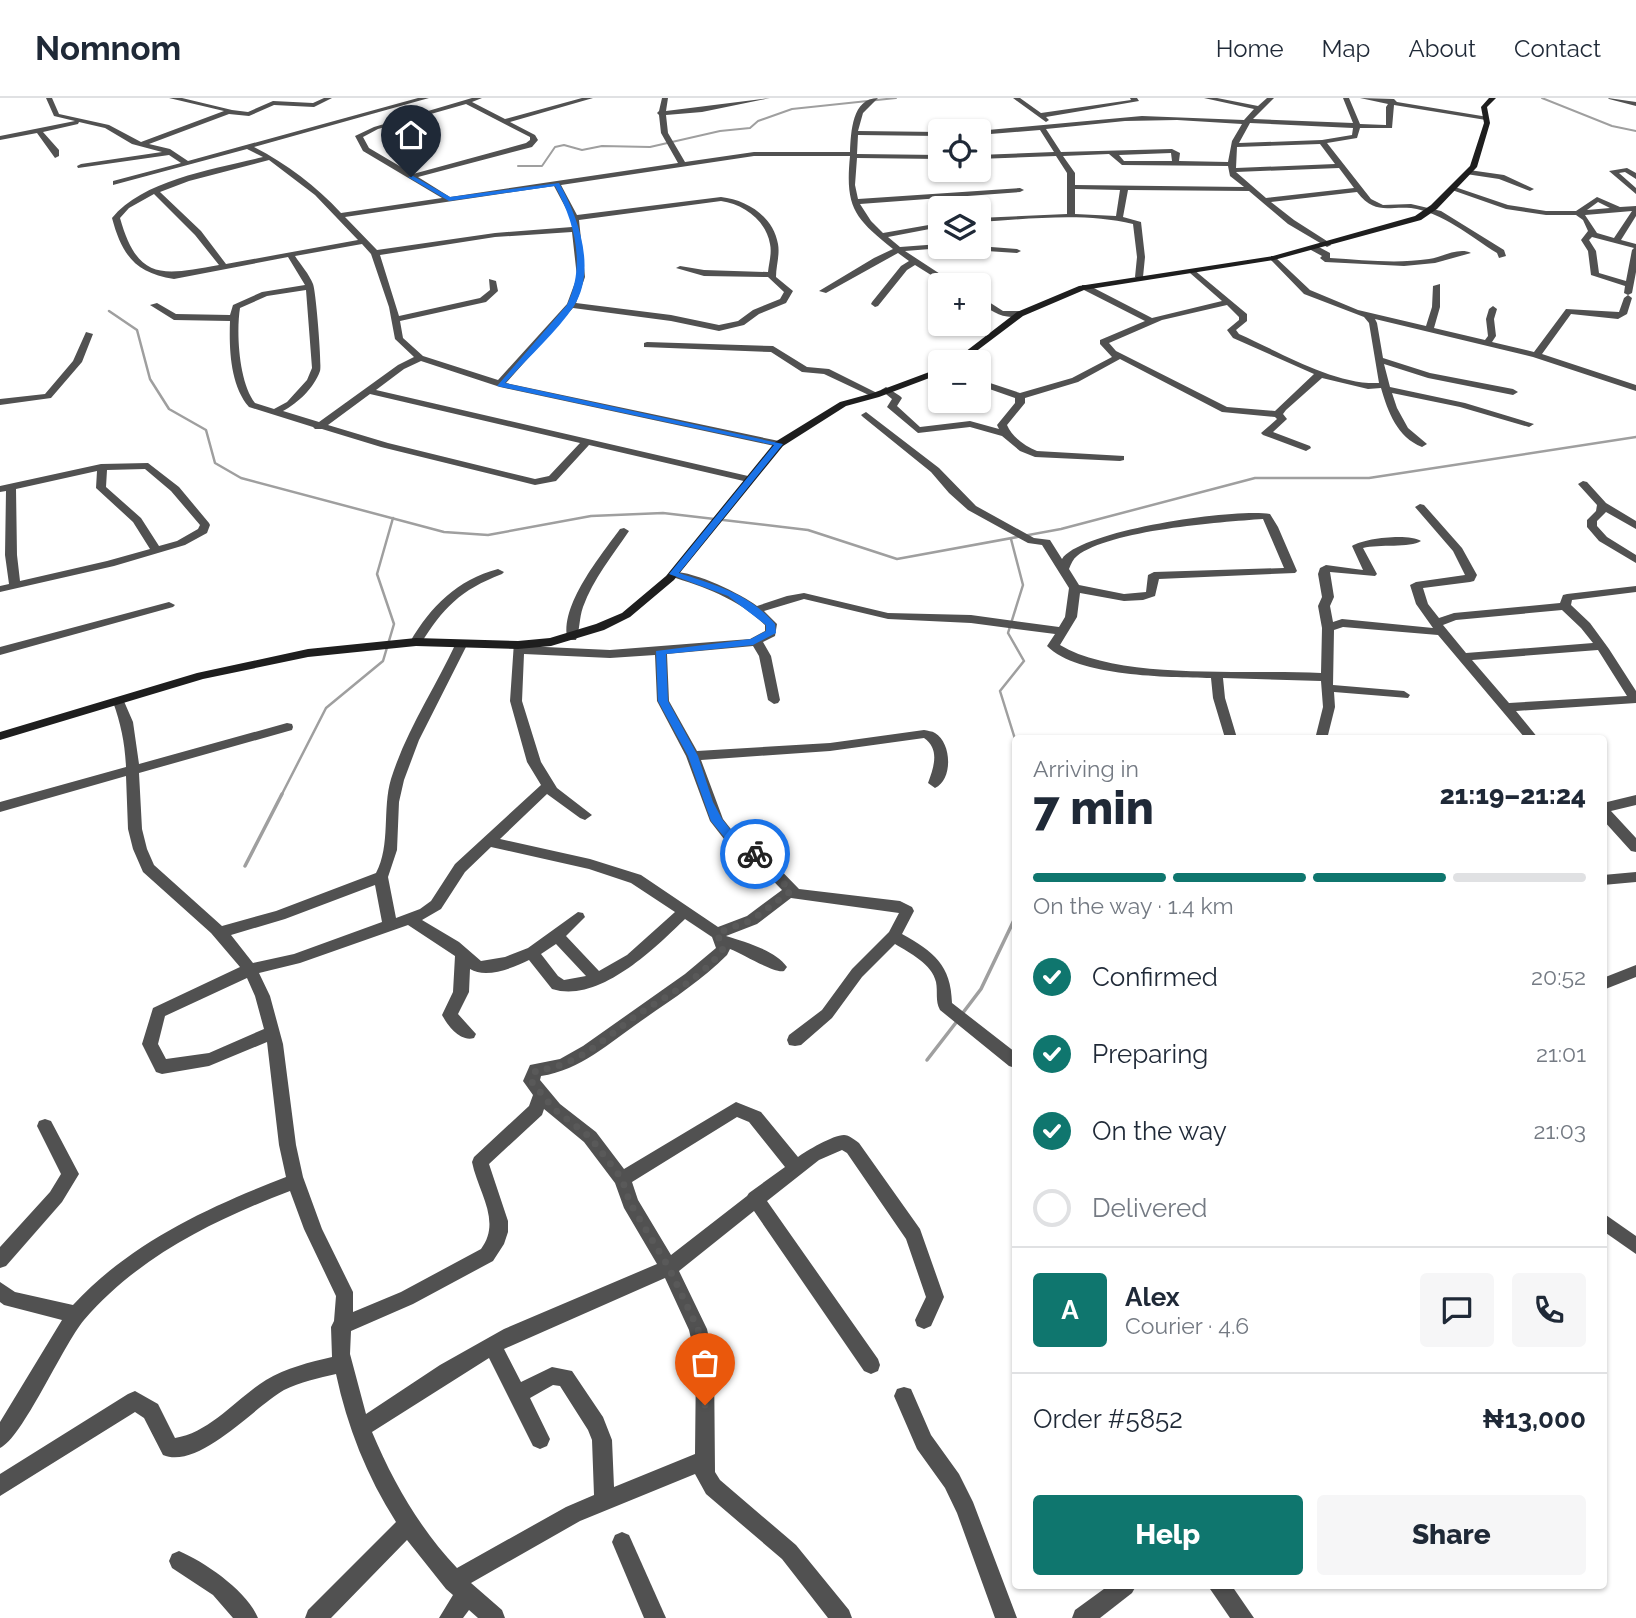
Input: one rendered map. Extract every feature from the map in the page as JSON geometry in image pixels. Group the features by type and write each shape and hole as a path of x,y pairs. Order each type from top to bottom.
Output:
{"street":[{"path":"64,98 50,100 56,115 107,127 141,144 171,153 187,164"},
{"path":"172,98 252,114 281,102 314,105 329,98"},
{"path":"116,183 426,98"},
{"path":"449,199 366,149 359,136 376,128 479,98"},
{"path":"505,121 590,98"},
{"path":"665,98 660,113 664,137 682,163"},
{"path":"660,113 767,98"},
{"path":"875,98 862,107 854,133 852,182 855,202 864,219 915,261 934,273"},
{"path":"1016,98 1042,115 1055,128"},
{"path":"1042,115 1136,102 1133,98"},
{"path":"1208,98 1230,105 1258,108"},
{"path":"1271,98 1258,108 1235,138 1232,167 1237,178 1291,222 1327,245"},
{"path":"1235,145 1322,142 1355,137 1357,126 1346,98"},
{"path":"1363,98 1430,115"},
{"path":"971,350 999,327 1058,295 1086,287 1274,258 1403,224 1429,211 1469,172 1487,123 1484,107 1493,98"},
{"path":"1611,98 1635,106"},
{"path":"411,177 529,145 534,141 533,136 465,102"},
{"path":"991,132 1043,130 1106,120 1166,117 1390,127 1391,104"},
{"path":"1391,104 1486,118"},
{"path":"141,144 234,111"},
{"path":"0,138 80,121"},
{"path":"38,130 55,150 55,156"},
{"path":"1043,130 1071,173 1071,216"},
{"path":"854,133 928,134"},
{"path":"1322,142 1359,190 1376,205 1410,206 1450,219 1501,252 1502,256"},
{"path":"248,147 270,158 318,193 375,253 403,346 420,358 500,384 779,444"},
{"path":"991,157 1172,151 1176,153 1175,163"},
{"path":"81,166 171,153"},
{"path":"341,215 682,163 770,153 928,157"},
{"path":"1114,153 1122,163 1232,167 1339,166"},
{"path":"270,158 156,192 131,203 116,218 120,232 145,270 174,276 291,256 364,240"},
{"path":"1636,177 1626,170 1613,172 1636,192"},
{"path":"1469,172 1501,177 1530,189"},
{"path":"500,384 571,305 581,276 575,218 557,184"},
{"path":"1070,187 1251,189"},
{"path":"1455,188 1506,207 1546,213 1578,213 1597,199 1617,208 1633,209 1616,241"},
{"path":"1119,218 1124,189"},
{"path":"855,202 1020,190"},
{"path":"1266,200 1359,190"},
{"path":"156,192 198,233 225,268"},
{"path":"575,218 721,199 736,201 763,221 770,231 775,260 771,275"},
{"path":"1578,213 1586,219 1591,233"},
{"path":"991,219 1071,216 1119,218 1137,222 1141,257 1139,278"},
{"path":"883,235 928,227"},
{"path":"375,253 495,235 575,229"},
{"path":"1536,355 1569,311 1618,316 1623,314 1632,300 1629,284 1636,248 1591,233"},
{"path":"1591,233 1584,240 1592,251 1595,275 1629,284"},
{"path":"823,291 876,258 900,248 928,247"},
{"path":"1314,248 1327,255 1324,258 1328,260 1384,265 1433,261 1442,255 1468,253"},
{"path":"991,249 1017,251"},
{"path":"275,412 290,404 311,381 317,368 313,341 313,307 308,282 291,256"},
{"path":"1274,258 1314,297 1367,315 1536,355 1636,388"},
{"path":"875,304 904,268 915,261"},
{"path":"571,305 729,327 789,296 789,291 771,275 704,273 680,268"},
{"path":"1193,271 1245,318 1231,330 1236,337 1319,375 1368,386 1387,387 1529,424"},
{"path":"395,320 483,300 494,291 492,281"},
{"path":"1429,331 1436,307 1437,286"},
{"path":"308,287 251,299 236,307 233,318 241,383 247,402 318,426 535,482 552,479 587,441"},
{"path":"1086,287 1152,321"},
{"path":"1226,303 1152,321 1103,342 1115,353 1225,410 1278,414 1282,419 1266,433 1267,436 1306,448"},
{"path":"154,305 174,317 233,318"},
{"path":"991,307 1001,314 1020,314"},
{"path":"1487,343 1492,335 1490,318 1493,309"},
{"path":"999,327 1001,314"},
{"path":"1367,315 1373,323 1379,360 1400,424 1422,444"},
{"path":"0,402 48,396 77,362 89,334"},
{"path":"647,345 773,349 805,370 826,371 897,398 892,407 918,430 963,424 1004,429 1024,449 1035,454 1120,458"},
{"path":"991,386 1020,396 1075,380 1117,357 1115,353"},
{"path":"318,426 401,367 420,358"},
{"path":"1379,360 1428,374 1513,392"},
{"path":"519,648 572,637 626,615 673,574 779,444 843,404 928,375"},
{"path":"1278,414 1289,399 1304,391 1319,375"},
{"path":"370,391 748,479"},
{"path":"1004,429 1020,403 1020,396"},
{"path":"866,415 936,470 953,491 972,508 1032,541 1046,542 1075,588 1071,617 1053,640 1056,649 1109,669 1217,675 1239,672 1328,682 1404,695"},
{"path":"0,589 15,586 156,550 193,538 203,531 202,520 151,467 129,468 122,465 6,489 15,586"},
{"path":"102,469 101,488 137,520 156,550"},
{"path":"1583,484 1602,505 1636,526"},
{"path":"1602,505 1601,512 1592,520 1592,527 1603,539 1636,560"},
{"path":"1420,507 1446,535 1471,575 1470,579 1416,585 1422,604 1530,735"},
{"path":"1064,568 1070,555 1091,544 1121,536 1219,517 1266,516 1291,571 1236,571 1198,578 1154,575 1151,594 1146,597 1124,597 1075,588"},
{"path":"572,637 572,624 588,585 624,531"},
{"path":"1325,735 1329,707 1328,628 1324,606 1328,597 1324,574 1326,568 1371,574 1357,546 1378,541 1416,541"},
{"path":"416,642 429,616 437,607 476,579 498,572"},
{"path":"0,736 246,665 334,650 416,642 610,654 757,641 771,633 772,627 757,610 732,594 673,574"},
{"path":"1565,606 1567,597 1577,594 1636,589"},
{"path":"757,610 803,596 888,616 971,619 1061,631"},
{"path":"0,651 169,605"},
{"path":"1328,628 1342,623 1439,628 1454,617 1565,606 1577,614 1635,700"},
{"path":"757,641 765,656 774,700"},
{"path":"390,926 381,877 388,864 393,801 405,752 462,643"},
{"path":"1463,657 1599,646"},
{"path":"519,648 516,701 534,762 549,785 585,815"},
{"path":"661,651 663,701 693,756 717,821 771,869 791,891 806,897 903,907 908,914 894,936 857,973 827,1014 795,1040"},
{"path":"1217,675 1219,698 1230,735"},
{"path":"1507,708 1635,700"},
{"path":"119,702 124,712 134,768 135,807 142,857 148,868 218,933 251,969 265,998 296,1181 306,1213 345,1297 340,1327 343,1363 361,1428 407,1525 460,1589 494,1618"},
{"path":"0,807 287,727"},
{"path":"693,756 817,748 923,734 931,736 942,751 943,760 936,783"},
{"path":"271,1033 231,1053 197,1063 179,1062 162,1067 150,1044 158,1012 251,969 295,959 411,920 436,905 460,868 549,785"},
{"path":"1607,809 1636,800"},
{"path":"1607,814 1636,847"},
{"path":"488,841 616,872 636,880 719,937 756,953 779,967"},
{"path":"218,933 280,915 381,877"},
{"path":"1607,880 1636,877"},
{"path":"719,937 752,920 791,891"},
{"path":"532,953 553,984 566,988 612,973 634,958 683,913"},
{"path":"411,920 478,967 489,967 532,953 558,937 578,917"},
{"path":"894,936 922,952 934,968 944,982 945,1006 1012,1059"},
{"path":"558,937 597,978"},
{"path":"719,937 722,951 695,978 634,1017 603,1043 567,1062 536,1070 531,1081 541,1094 590,1137 622,1179 630,1203 669,1268 698,1329 705,1360 705,1475 713,1487 789,1552 841,1618"},
{"path":"463,954 461,992 450,1015 468,1034"},
{"path":"1607,982 1636,971"},
{"path":"340,1327 407,1298 487,1255 495,1247 500,1223 480,1162 536,1110 541,1094"},
{"path":"622,1179 736,1109 755,1117 796,1168"},
{"path":"0,1260 56,1197 70,1174 46,1126"},
{"path":"361,1428 493,1346 669,1268 796,1168 836,1143 844,1142 853,1148 914,1235 934,1297 924,1320"},
{"path":"0,1438 32,1391 57,1344 77,1315 115,1278 146,1255 249,1198 296,1181"},
{"path":"755,1199 871,1365"},
{"path":"1607,1224 1636,1246"},
{"path":"0,1290 10,1299 77,1315"},
{"path":"493,1346 540,1439"},
{"path":"0,1486 135,1401 151,1411 170,1448 181,1448 198,1442 239,1409 278,1384 343,1363"},
{"path":"518,1395 552,1376 565,1378 596,1424 602,1440 604,1501"},
{"path":"904,1396 924,1442 952,1481 966,1509 1006,1618"},
{"path":"450,1618 460,1589 573,1514 703,1461"},
{"path":"316,1618 407,1525"},
{"path":"622,1542 654,1618"},
{"path":"179,1561 220,1588 247,1618"},
{"path":"1083,1618 1121,1589"},
{"path":"1221,1589 1242,1618"}],"waterway":[{"path":"518,166 542,166 555,147 564,145 582,150 602,146 650,147 720,131 750,128 758,121 792,109 896,98"},
{"path":"1542,98 1612,126 1636,131"},
{"path":"109,311 137,330 150,379 169,409 206,430 215,463 241,478 393,518"},
{"path":"393,518 444,532 488,535 591,516 663,513 808,530 897,559 1061,529 1255,478 1369,478 1636,437"},
{"path":"281,796 326,708 383,661 394,624 377,574 393,518"},
{"path":"1011,539 1023,585 1008,633 1024,661 1000,691 1014,735"},
{"path":"245,866 282,794"},
{"path":"962,1014 981,989 1012,924"},
{"path":"927,1060 958,1020"}],"way so far":[{"path":"705,1405 705,1360 698,1329 669,1268 630,1203 622,1179 590,1137 554,1109 531,1081 536,1070 567,1062 603,1043 634,1017 695,978 723,949 722,940 717,933 752,920 791,891 755,854"}],"route":[{"path":"411,177 449,199 557,184 575,218 581,276 571,305 500,384 779,444 673,574 732,594 757,610 771,624 771,633 753,642 661,651 663,701 693,756 708,802 717,821 729,835 755,854"}]}
